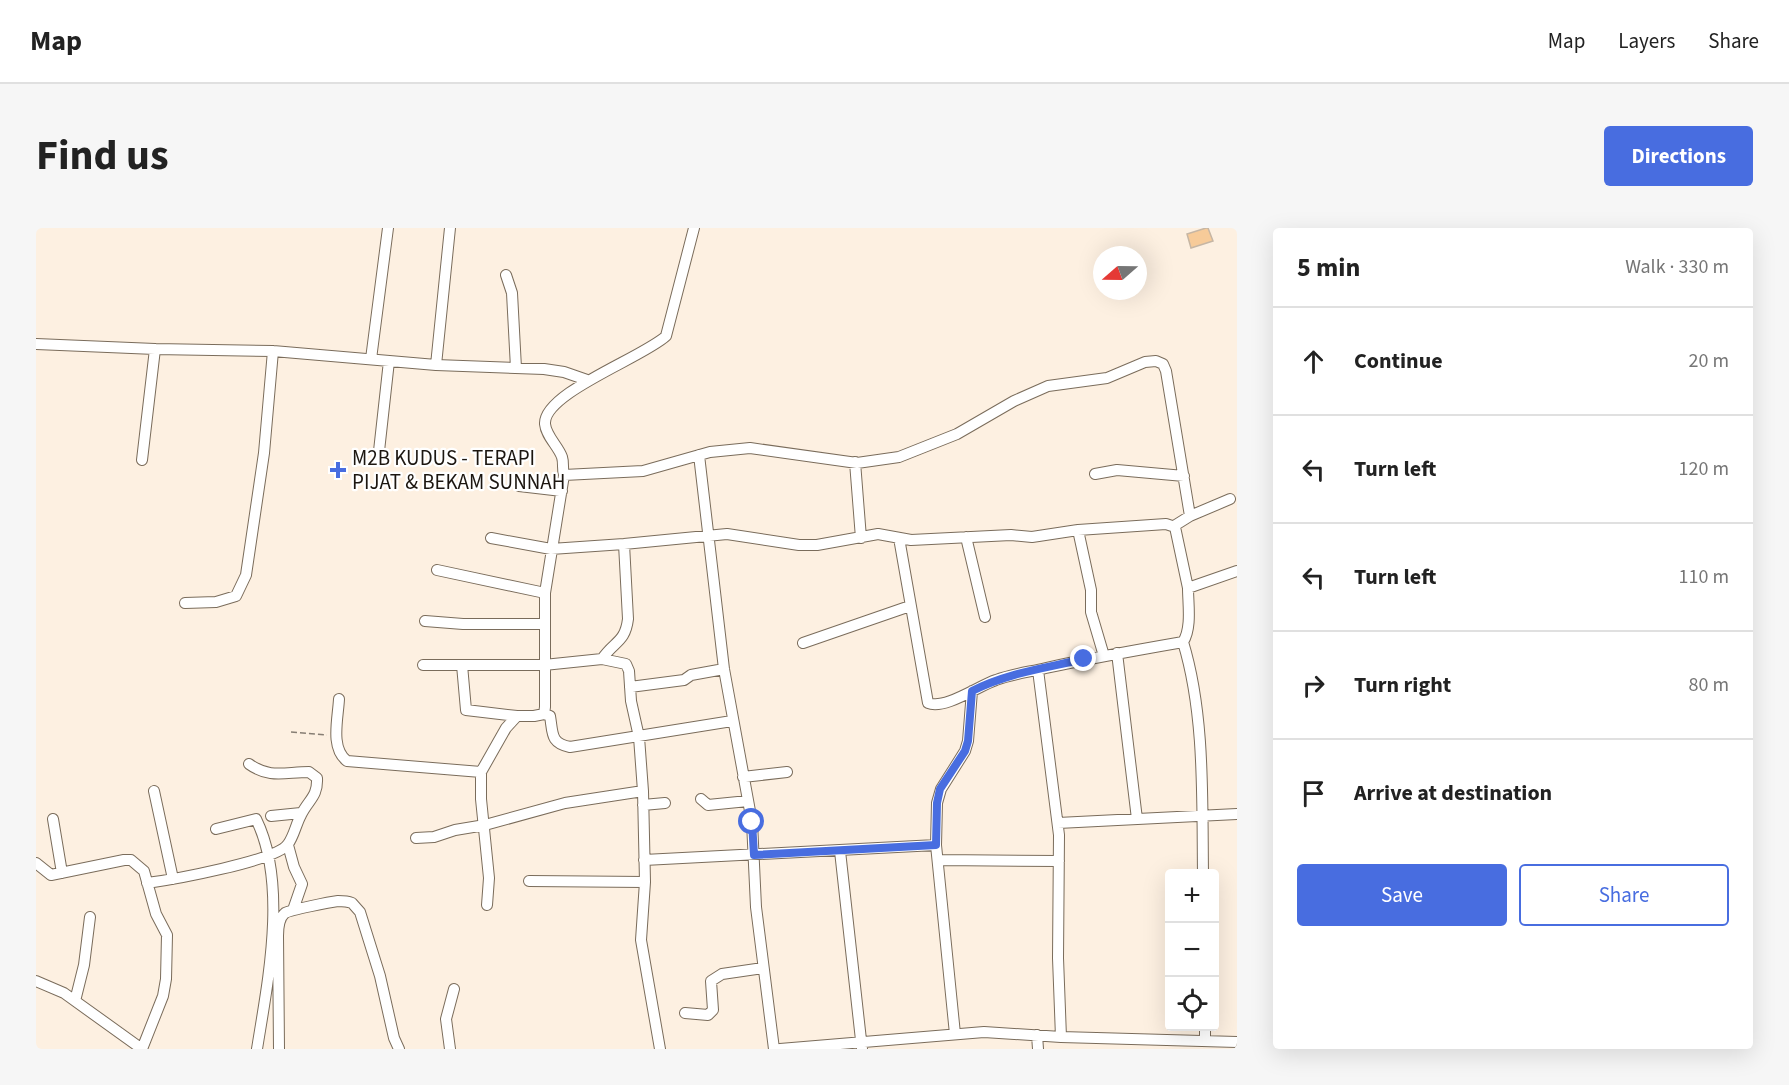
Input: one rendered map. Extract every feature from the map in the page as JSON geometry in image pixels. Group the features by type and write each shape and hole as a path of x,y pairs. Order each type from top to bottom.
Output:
{"street":[{"path":"371,360 388,228"},
{"path":"436,365 450,228"},
{"path":"544,714 545,593 564,476 562,458 547,431 545,421 549,411 587,380 642,352 666,336 694,228"},
{"path":"506,275 513,293 516,368"},
{"path":"36,344 273,351 389,362 553,370 587,380"},
{"path":"142,460 155,349"},
{"path":"185,603 216,602 236,596 246,574 264,453 273,351"},
{"path":"564,476 643,471 699,455 750,448 855,462 899,457 957,434 1014,401 1048,386 1107,378 1145,362 1156,361 1162,364 1166,371 1190,516"},
{"path":"378,460 389,362"},
{"path":"699,455 724,669 748,801 754,855 756,907 774,1049"},
{"path":"855,462 861,538"},
{"path":"1095,474 1117,470 1184,476"},
{"path":"519,486 562,491"},
{"path":"492,538 551,549 624,544 707,534 727,534 799,545 818,545 878,534 911,540 1011,535 1032,537 1078,530 1166,524 1174,526 1190,516 1230,499"},
{"path":"1174,526 1188,588 1188,618 1183,642 1191,668 1197,717 1203,869"},
{"path":"1078,530 1091,590 1091,612 1104,656"},
{"path":"966,537 985,617"},
{"path":"899,538 928,703 934,705 945,703 995,680 1117,653 1183,642"},
{"path":"602,659 607,651 622,639 627,628 624,544"},
{"path":"437,570 545,593"},
{"path":"1188,588 1237,571"},
{"path":"803,643 910,606"},
{"path":"425,621 463,624 544,624"},
{"path":"1117,653 1137,819"},
{"path":"423,665 544,665 602,659 626,664 639,737 643,791 645,882 642,940 660,1049"},
{"path":"462,665 466,710 517,716 544,714 550,716 554,739 561,745 570,747 732,721"},
{"path":"630,687 684,680 692,675 724,669"},
{"path":"1038,670 1058,822 1061,1037"},
{"path":"955,1034 936,845 937,803 940,789 965,751 968,741 972,691"},
{"path":"339,699 337,735 339,751 347,761 481,772"},
{"path":"487,905 494,878 481,799 481,772 506,728 517,716"},
{"path":"147,883 173,879 274,854 288,845 301,813 316,793 317,778 309,772 263,773 249,764"},
{"path":"743,777 787,772"},
{"path":"154,791 173,879"},
{"path":"416,838 435,837 565,803 643,791"},
{"path":"701,799 708,805 748,801"},
{"path":"643,805 665,803"},
{"path":"271,816 301,813"},
{"path":"1058,822 1237,814"},
{"path":"52,819 62,873"},
{"path":"216,829 256,819 268,855 274,884 268,979 257,1049"},
{"path":"288,845 302,884 293,910"},
{"path":"644,860 936,845"},
{"path":"840,851 862,1045"},
{"path":"36,863 51,875 131,860 144,872 156,914 167,935 166,979 163,996 142,1049 64,993 36,981"},
{"path":"939,860 1059,861"},
{"path":"529,881 645,882"},
{"path":"279,1049 278,936 281,918 285,913 293,910 338,901 357,906 380,976 393,1038 399,1049"},
{"path":"75,1001 84,965 90,917"},
{"path":"685,1013 708,1015 711,1013 713,1010 711,981 722,974 763,968"},
{"path":"450,1049 446,1020 454,988"},
{"path":"1205,1031 1205,1040"},
{"path":"780,1049 862,1045 984,1032 1134,1044 1205,1040 1232,1044"},
{"path":"1037,1035 1038,1049"}],"path":[{"path":"291,732 337,735"}],"building":[{"path":"1206,228 1213,241 1191,248 1187,234"}],"place":[{"name":"M2B KUDUS - TERAPI PIJAT & BEKAM SUNNAH","path":"338,470"}],"route":[{"path":"752,822 754,855 936,845 937,803 940,789 965,751 968,741 972,691 1011,675 1084,659"}]}
